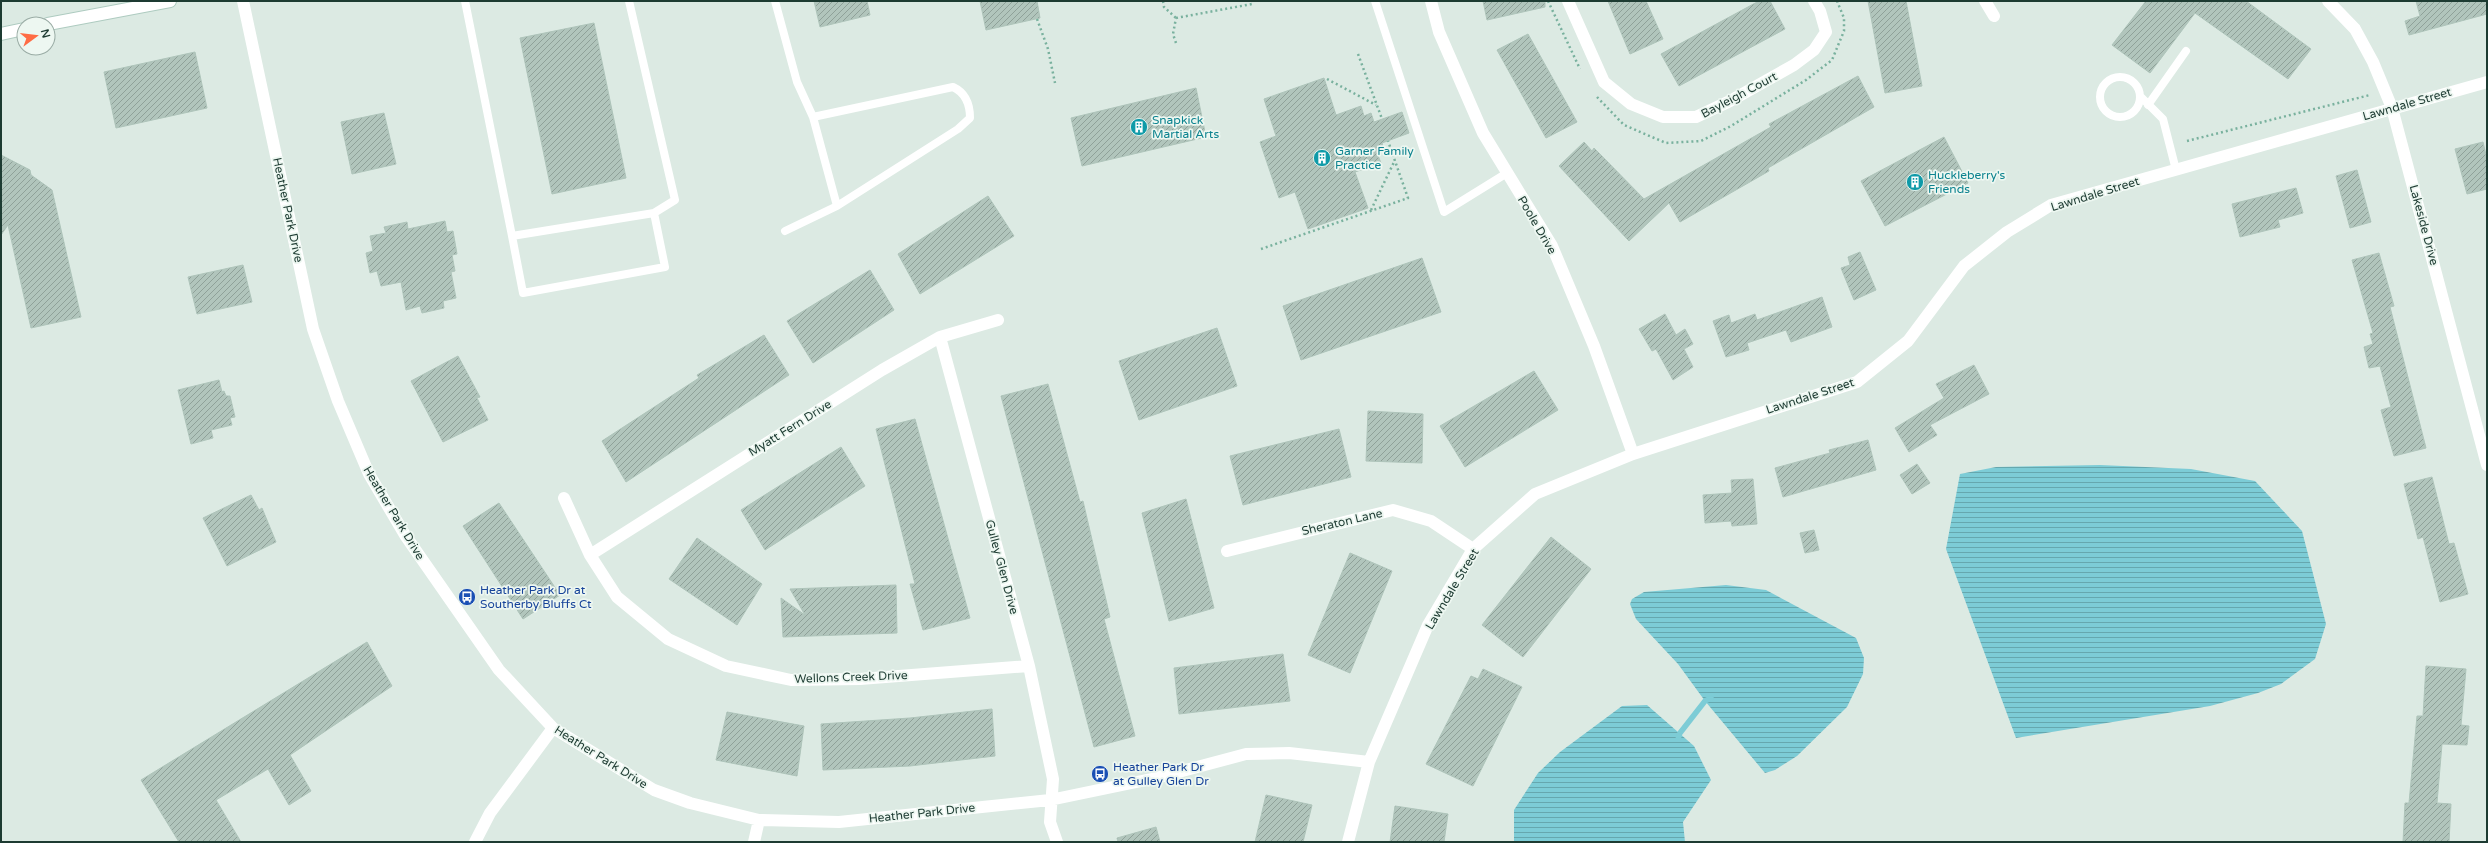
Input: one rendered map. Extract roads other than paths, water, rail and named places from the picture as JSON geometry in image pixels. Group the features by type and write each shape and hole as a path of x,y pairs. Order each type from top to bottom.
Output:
{"street":[{"path":"56,22 170,1"},
{"name":"Heather Park Drive","path":"243,1 313,330 338,401 369,474 405,535 499,670 553,728 654,790 690,803 759,820 840,822 1050,800 1156,778 1246,754 1289,753 1369,762"},
{"name":"Poole Drive","path":"1431,1 1439,32 1483,134 1552,246 1594,346 1633,454"},
{"name":"Bayleigh Court","path":"1568,1 1604,82 1630,104 1662,117 1696,117 1730,101 1794,65 1814,50 1826,32 1820,11 1814,1"},
{"path":"1985,1 1994,16"},
{"name":"Lakeside Drive","path":"2328,1 2355,29 2374,62 2392,108 2487,465"},
{"path":"1,34 16,31"},
{"name":"Lawndale Street","path":"1348,842 1369,762 1428,625 1473,549 1535,494 1633,454 1857,382 1908,341 1964,266 2007,232 2051,205 2487,82"},
{"name":"Myatt Fern Drive","path":"590,555 882,370 940,337 998,320"},
{"name":"Gulley Glen Drive","path":"940,337 1029,666 1053,779 1050,800 1050,822 1057,842"},
{"name":"Wellons Creek Drive","path":"564,498 590,555 617,597 668,639 726,666 791,680 860,678 1029,666"},
{"name":"Sheraton Lane","path":"1227,551 1393,510 1431,521 1473,549"},
{"path":"475,842 490,813 553,728"},
{"path":"754,842 759,820"}],"lane":[{"path":"465,1 523,293 665,267 654,213"},
{"path":"512,236 654,213 675,200 629,1"},
{"path":"776,1 797,82 813,117 837,206"},
{"path":"1375,1 1376,10 1444,212 1507,173"},
{"path":"2148,105 2186,50"},
{"path":"2141,97 2137,110 2126,117 2120,118 2107,113 2103,108 2099,96 2105,83 2110,79 2124,77 2136,84 2141,97 2163,119 2176,170"},
{"path":"785,231 837,206 958,130 970,118 970,107 962,91 953,87 813,117"}],"water":[{"path":"2100,465 2191,469 2255,481 2302,531 2326,624 2315,659 2281,684 2258,693 2210,706 2016,738 1946,549 1960,474 1996,467"},
{"path":"1726,585 1766,590 1856,638 1864,658 1863,674 1847,707 1797,756 1775,770 1765,773 1705,701 1678,664 1636,619 1630,604 1632,599 1644,592"},
{"path":"1647,705 1694,746 1711,780 1683,822 1685,842 1514,842 1514,810 1538,773 1560,752 1622,706"}],"waterway":[{"path":"1678,739 1680,733 1705,701 1711,698"}],"place":[{"name":"Snapkick Martial Arts","path":"1139,127"},
{"name":"Garner Family Practice","path":"1322,158"},
{"name":"Huckleberry's Friends","path":"1915,182"},
{"name":"Heather Park Dr at Southerby Bluffs Ct","path":"467,597"},
{"name":"Heather Park Dr at Gulley Glen Dr","path":"1100,774"}]}
